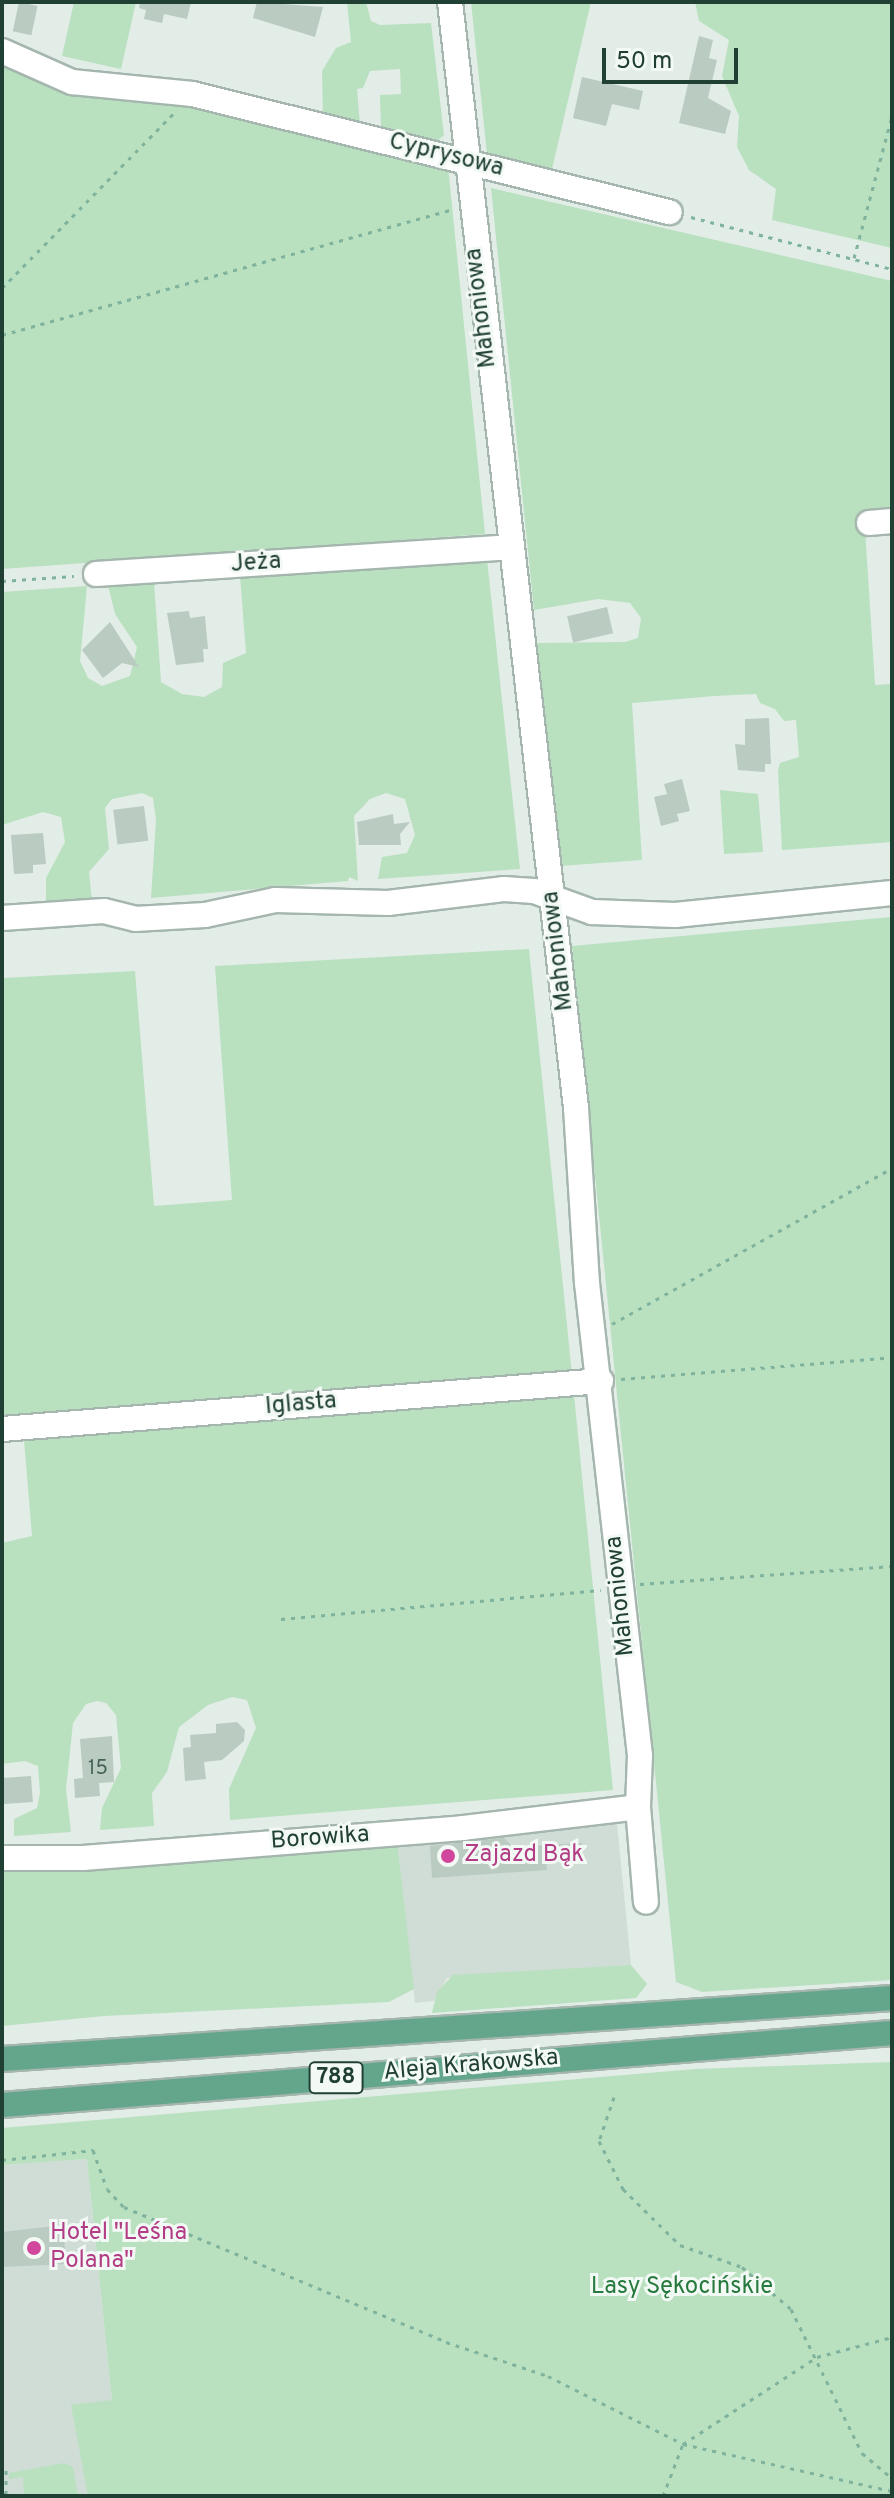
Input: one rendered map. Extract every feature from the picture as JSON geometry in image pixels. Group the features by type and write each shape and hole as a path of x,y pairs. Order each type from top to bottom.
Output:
{"main road":[{"name":"Aleja Krakowska","path":"2,2059 892,1998"},
{"name":"Aleja Krakowska","path":"2,2105 892,2033"}],"street":[{"name":"Mahoniowa","path":"450,2 470,205 552,898 619,1586 640,1755 638,1807 646,1902"},
{"name":"Cyprysowa","path":"2,51 72,82 192,94 670,212"},
{"name":"Jeża","path":"96,574 509,547"},
{"path":"2,918 104,911 135,919 205,915 275,900 388,903 504,889 552,898 592,912 675,915 892,893"},
{"name":"Iglasta","path":"2,1429 601,1381"},
{"name":"Borowika","path":"2,1858 83,1858 463,1828 638,1807"}],"path":[{"path":"2,288 192,94"},
{"path":"854,258 892,116"},
{"path":"2,335 470,205"},
{"path":"670,212 892,269"},
{"path":"2,581 96,574"},
{"path":"594,1334 892,1168"},
{"path":"601,1381 892,1357"},
{"path":"281,1619 572,1597 619,1586 892,1566"},
{"path":"614,2097 599,2141 623,2189 680,2245 742,2267 791,2309 862,2453 892,2478"},
{"path":"2,2160 93,2150 107,2189 124,2207 446,2342 548,2376 683,2444 892,2491"},
{"path":"663,2496 683,2444 817,2357 892,2337"},
{"path":"2,2494 6,2494 6,2469"}],"shaded area":[{"path":"617,1823 631,1965 447,1978 434,2001 415,2003 397,1840"},
{"path":"87,2159 122,2496 2,2496 2,2165"}],"green space":[{"path":"74,2 136,2 121,69 62,56"},
{"path":"347,2 366,2 371,21 380,25 431,23 444,135 436,142 381,130 380,95 401,94 400,69 370,71 363,88 357,89 360,125 323,116 322,71 336,48 351,42"},
{"path":"471,2 591,2 552,169 487,154"},
{"path":"695,2 892,2 892,248 772,220 776,189 749,170 737,147 739,116 722,76 729,40 699,21"},
{"path":"2,65 448,166 485,534 2,569"},
{"path":"491,188 892,281 892,509 865,529 875,685 892,684 892,842 782,850 778,771 780,763 799,757 796,720 784,721 775,709 760,703 756,694 714,696 632,703 642,860 560,866 537,643 625,642 638,638 641,618 630,603 598,599 534,610"},
{"path":"487,559 520,869 378,879 382,857 407,853 415,835 405,799 386,793 370,799 354,816 358,881 349,877 348,881 151,898 156,820 153,798 142,793 112,799 105,808 109,849 89,872 92,901 46,904 46,878 65,842 61,817 43,812 2,825 2,592 87,586 80,661 88,678 102,686 130,676 137,647 115,614 108,585 154,582 161,682 182,694 204,697 222,687 223,663 246,653 240,576"},
{"path":"720,790 758,794 763,852 724,854"},
{"path":"892,917 892,1980 702,1992 676,1982 572,946"},
{"path":"529,949 572,1375 2,1419 2,978 135,971 154,1206 232,1200 215,966"},
{"path":"574,1395 613,1790 230,1820 229,1789 256,1728 247,1700 232,1697 208,1705 179,1727 167,1772 152,1793 154,1826 100,1830 102,1808 121,1768 116,1715 106,1703 97,1701 86,1704 73,1723 66,1789 71,1832 14,1836 14,1819 37,1808 40,1793 38,1766 25,1761 2,1764 2,1543 32,1536 24,1440"},
{"path":"397,1840 414,1989 389,2002 104,2016 2,2026 2,1870"},
{"path":"631,1965 647,1984 636,1998 432,2013 437,1992 453,1975"},
{"name":"Lasy Sękocińskie","path":"892,2062 892,2496 88,2496 71,2405 112,2400 87,2159 2,2165 2,2128 695,2069"},
{"path":"64,2463 73,2467 78,2496 24,2496 23,2477 9,2479 9,2473"}],"building":[{"path":"19,2 38,6 31,35 13,31"},
{"path":"140,2 191,2 187,19 164,14 162,23 144,19 146,10 139,8"},
{"path":"257,2 323,7 315,37 253,18"},
{"path":"699,36 713,40 709,58 717,60 708,98 731,111 725,134 679,123"},
{"path":"582,77 643,91 639,110 612,104 606,126 573,118"},
{"path":"607,607 613,633 573,643 567,616"},
{"path":"189,611 190,618 205,616 208,649 203,649 204,662 176,665 167,613"},
{"path":"110,622 139,667 122,663 103,678 82,650"},
{"path":"769,718 771,764 765,764 765,772 738,770 735,744 745,745 745,719"},
{"path":"682,779 690,811 677,814 679,821 661,826 654,797 667,794 664,784"},
{"path":"144,806 148,841 117,845 113,810"},
{"path":"393,814 394,824 410,822 400,834 401,845 359,845 357,822"},
{"path":"43,833 46,864 33,865 33,873 14,874 11,835"},
{"path":"237,1722 245,1730 244,1741 222,1760 204,1762 206,1779 185,1781 183,1748 191,1747 190,1735 216,1733 216,1724"},
{"path":"112,1736 114,1782 99,1783 100,1796 75,1798 74,1779 83,1778 80,1739"},
{"path":"31,1776 33,1802 4,1804 2,1778"},
{"path":"504,1838 513,1847 582,1843 583,1858 546,1861 547,1870 432,1878 430,1846"},
{"name":"Hotel \"Leśna Polana\"","path":"63,2225 66,2264 2,2267 2,2232"}],"place":[{"name":"Zajazd Bąk","path":"448,1856"},
{"name":"Hotel \"Leśna Polana\"","path":"34,2248"}]}
